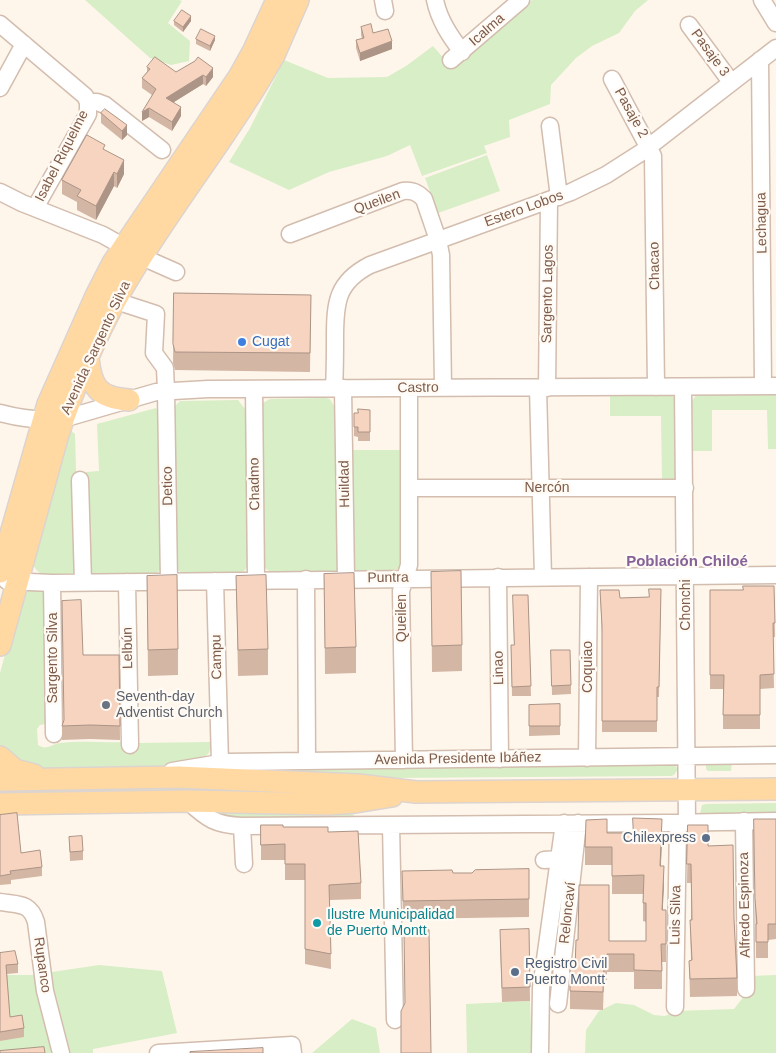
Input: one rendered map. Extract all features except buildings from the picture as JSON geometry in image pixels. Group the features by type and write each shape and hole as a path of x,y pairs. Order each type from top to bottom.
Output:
{"main road":[{"name":"Avenida Sargento Silva","path":"0,645 6,578 53,420 88,358 116,300 133,251 239,77 254,50 277,0"},
{"name":"Avenida Sargento Silva","path":"53,420 54,387 113,263 133,251 254,90 274,55 298,0"},
{"path":"88,358 92,380 99,391 113,399 128,400"},
{"path":"0,757 15,770 51,779"},
{"path":"188,801 192,793 216,770"},
{"name":"Avenida Presidente Ibáñez","path":"0,780 141,777 216,770 416,792 776,789"},
{"name":"Avenida Presidente Ibáñez","path":"0,804 188,801 335,804 416,792"}],"street":[{"name":"Icalma","path":"435,0 437,11 448,32 457,56 521,0"},
{"path":"762,0 776,22"},
{"name":"Isabel Riquelme","path":"0,24 85,96 88,102 88,114 35,208"},
{"name":"Pasaje 3","path":"689,24 731,82"},
{"path":"0,88 24,44"},
{"name":"Estero Lobos","path":"339,388 336,304 341,290 352,277 370,264 554,199 596,181 650,146 776,48"},
{"name":"Lechagua","path":"760,60 770,386"},
{"name":"Pasaje 2","path":"612,79 650,146"},
{"path":"88,102 97,102 105,105 162,150"},
{"name":"Sargento Lagos","path":"543,577 541,488 542,388 554,199 550,126"},
{"name":"Chacao","path":"650,146 653,156 656,387"},
{"name":"Queilen","path":"290,234 403,192 409,191 420,194 424,199 441,255 443,387"},
{"path":"0,192 103,235 176,272"},
{"name":"Detico","path":"116,300 156,314 154,353 165,368 169,581"},
{"name":"Castro","path":"53,420 156,392 339,388 770,386"},
{"name":"Chonchi","path":"683,387 687,756 687,790 683,823"},
{"name":"Huildad","path":"339,388 346,579"},
{"name":"Queilen","path":"404,760 402,591 409,565 409,388"},
{"name":"Chadmo","path":"254,389 256,580"},
{"path":"0,413 25,420 53,420"},
{"path":"80,480 83,582"},
{"name":"Nercón","path":"409,488 684,488"},
{"name":"Puntra","path":"6,578 52,582 127,582 776,575"},
{"name":"Linao","path":"498,577 500,759"},
{"name":"Coquiao","path":"587,758 589,577"},
{"path":"306,579 307,761"},
{"name":"Campu","path":"216,580 216,770"},
{"name":"Sargento Silva","path":"52,582 54,734"},
{"name":"Lelbún","path":"127,582 130,745"},
{"name":"Avenida Presidente Ibáñez","path":"216,770 307,761 776,755"},
{"path":"188,801 203,815 215,822 222,825 242,826 776,821"},
{"name":"Alfredo Espinoza","path":"744,821 746,989"},
{"path":"540,1053 541,988 551,859 571,823"},
{"name":"Reloncaví","path":"558,1004 571,823"},
{"name":"Luis Silva","path":"674,1007 683,823"},
{"path":"391,825 395,1020"},
{"path":"242,826 244,864"},
{"name":"Rupanco","path":"0,902 26,906 33,912 49,1010 61,1053"},
{"path":"158,1053 292,1049"}],"green space":[{"path":"85,0 182,1 168,23 190,41 189,61 171,65 150,58"},
{"path":"532,0 648,0 635,11 619,33 592,46 576,58 551,85 550,104 509,120 510,137 484,146 487,153 422,176 410,145 387,156 329,172 289,190 229,162 250,128 284,60 328,78 387,77 433,46 453,69"},
{"path":"487,155 500,191 438,213 425,178"},
{"path":"671,395 676,399 678,480 675,482 662,481 661,416 610,416 610,396"},
{"path":"696,395 776,395 776,449 768,449 767,410 712,410 712,451 693,451 692,401"},
{"path":"270,399 330,399 334,406 338,570 335,572 272,573 263,564 261,404"},
{"path":"238,400 245,409 249,560 246,569 242,573 184,574 176,566 173,408 180,401"},
{"path":"156,408 161,568 154,574 90,574 88,569 86,472 99,471 97,424"},
{"path":"69,429 75,434 79,571 69,575 48,575 40,573 32,562"},
{"path":"349,450 401,450 402,564 395,570 352,570"},
{"path":"26,589 42,590 45,592 46,724 40,725 37,729 38,745 49,747 68,742 125,742 125,752 136,752 137,743 212,742 209,753 202,759 155,768 62,770 31,768 0,748 0,673 21,595"},
{"path":"709,762 732,762 731,771 708,771 706,764"},
{"path":"673,763 678,769 671,776 386,778 217,769"},
{"path":"125,786 183,786 183,792 0,796 0,793 87,790"},
{"path":"776,803 776,814 700,814 702,805 706,804"},
{"path":"353,811 354,817 226,818 215,812"},
{"path":"99,965 162,971 177,1033 93,1049 93,1053 0,1053 0,975 32,975"},
{"path":"776,975 776,1053 585,1053 586,1030 599,1011 616,1003 634,1005 654,1015 665,1016 676,1011 734,1009 748,991 750,976"},
{"path":"530,1001 532,1053 467,1053 466,1004"},
{"path":"352,1019 376,1028 380,1053 312,1053"}],"place":[{"name":"Cugat","path":"242,342"},
{"name":"Seventh-day Adventist Church","path":"106,705"},
{"name":"Chilexpress","path":"706,838"},
{"name":"Ilustre Municipalidad de Puerto Montt","path":"317,923"},
{"name":"Registro Civil Puerto Montt","path":"515,972"}],"district":[{"name":"Población Chiloé","path":"687,562"}]}
